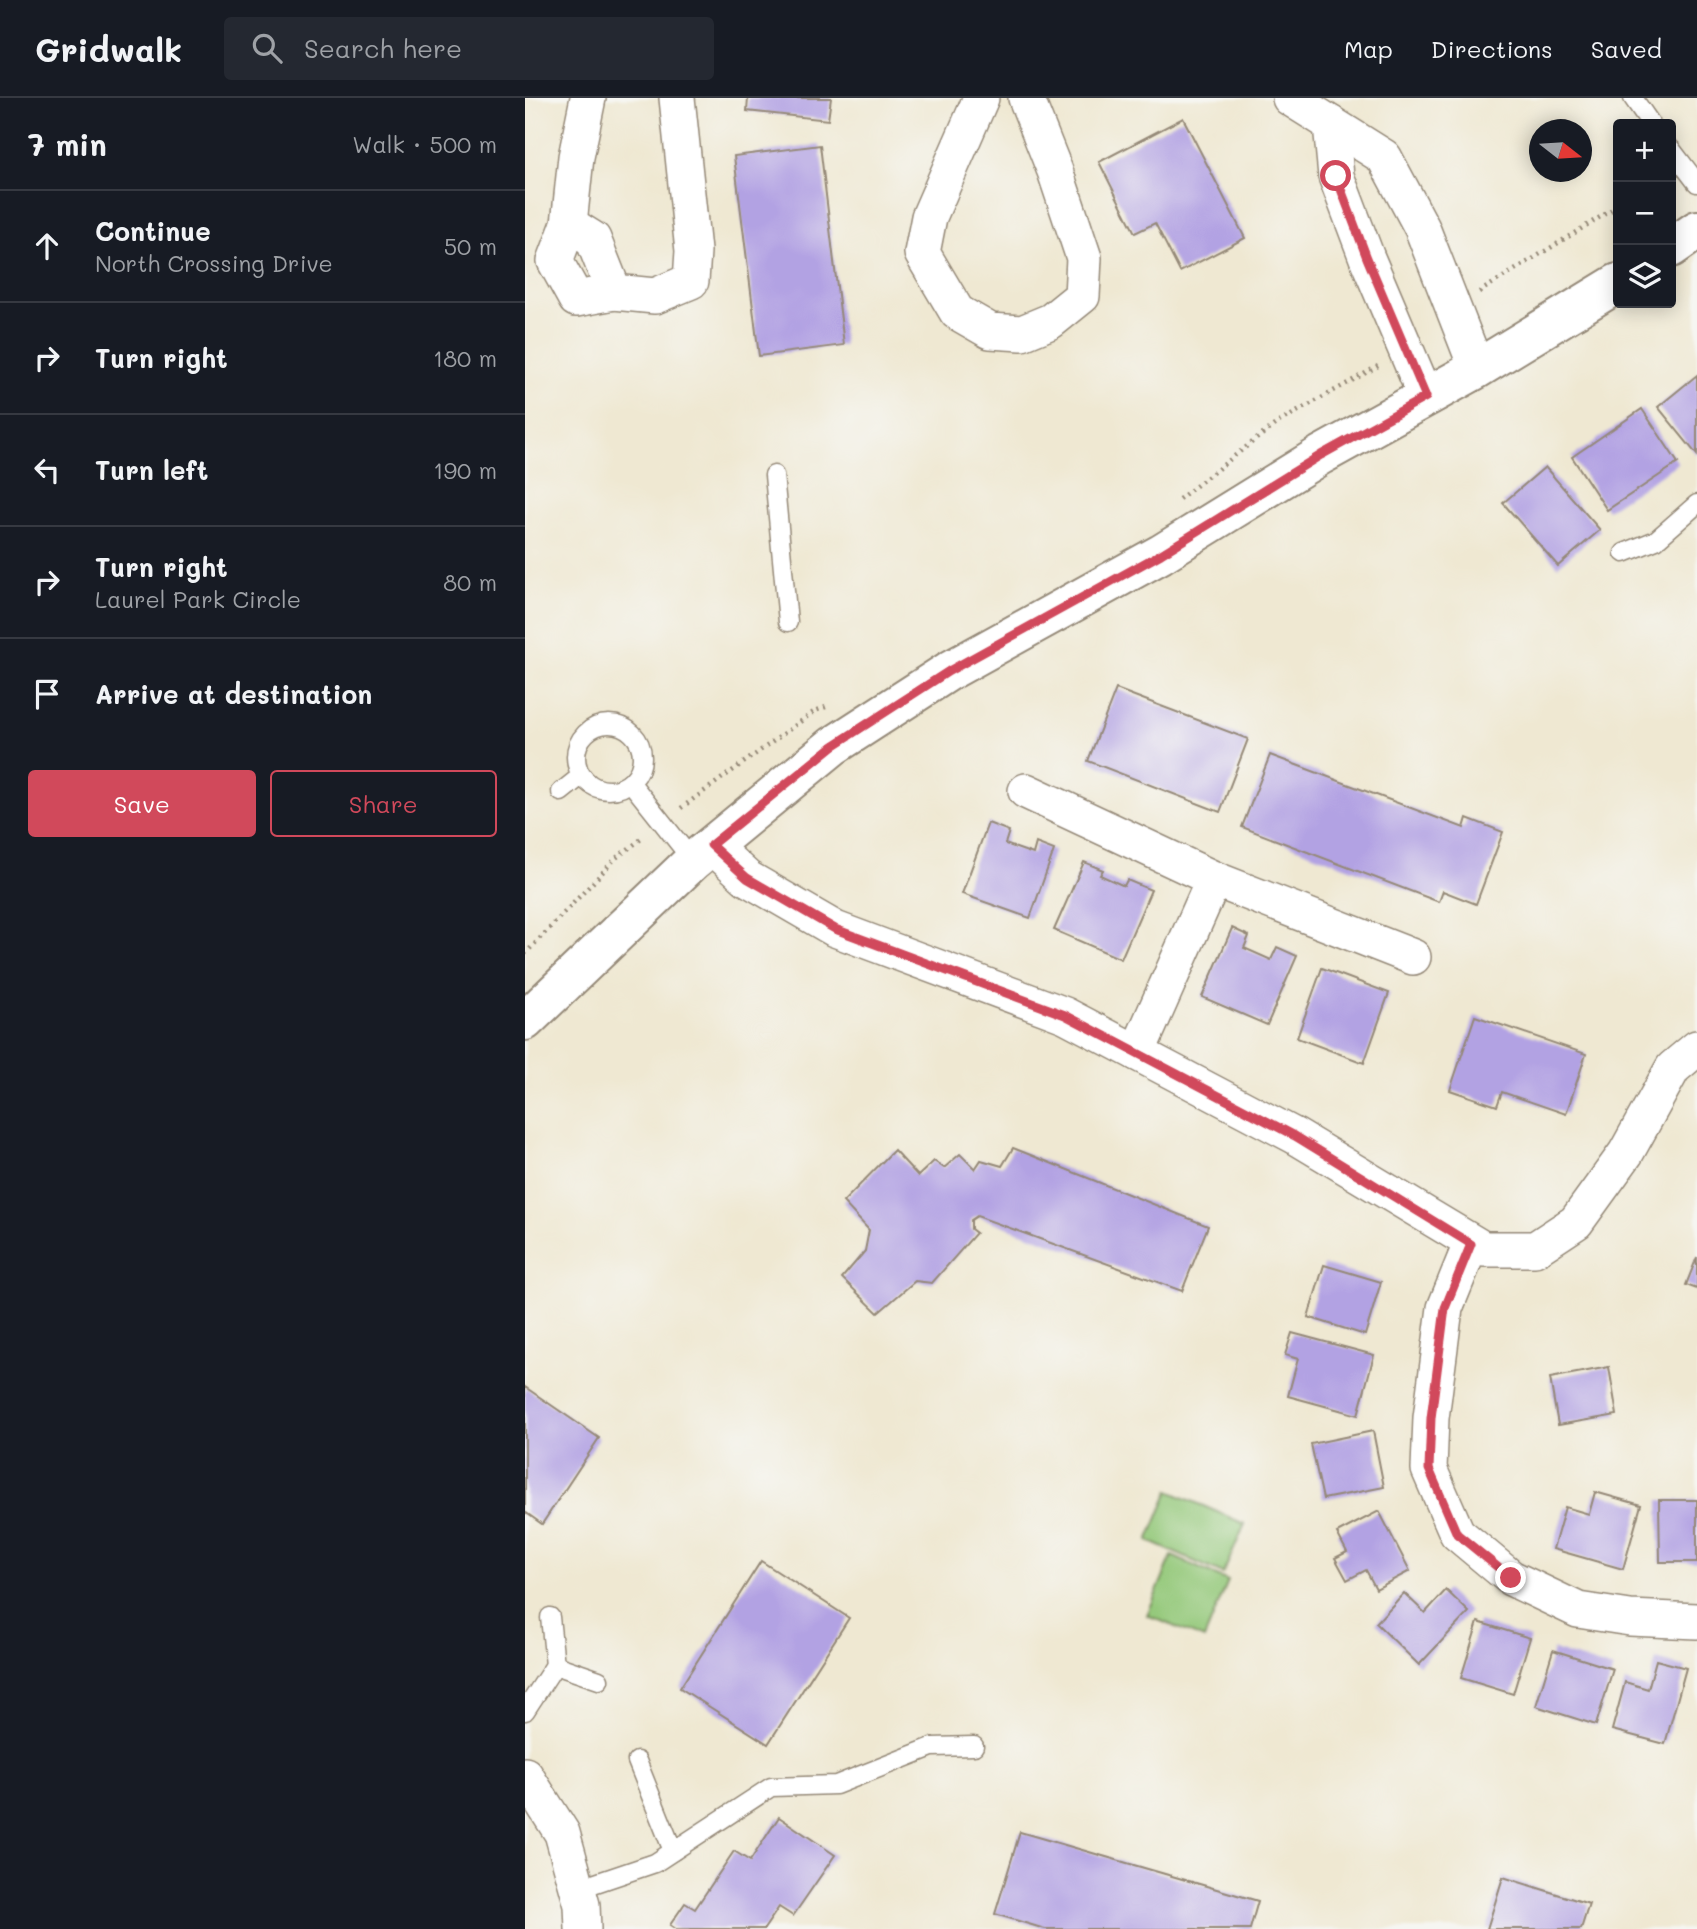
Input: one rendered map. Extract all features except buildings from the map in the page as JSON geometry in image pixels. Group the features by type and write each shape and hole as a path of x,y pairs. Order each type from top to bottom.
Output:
{"main road":[{"path":"1675,245 1697,230"},
{"path":"525,1021 702,853 833,746 949,671 1161,554 1321,455 1477,369 1613,286"}],"street":[{"path":"588,98 576,157 569,224 555,261 576,299 614,292 655,296 691,281 693,251 677,98"},
{"path":"981,98 929,217 922,253 957,312 991,331 1022,333 1051,321 1082,296 1084,258 1055,171 1025,98"},
{"path":"1290,98 1384,157 1422,228 1477,369"},
{"path":"1331,124 1336,176 1367,258 1426,397"},
{"path":"1026,791 1214,879 1413,957"},
{"path":"702,853 835,929 1065,1015 1295,1136 1483,1249 1535,1249 1576,1222 1626,1153 1672,1068 1697,1048"},
{"path":"1137,1053 1214,879"},
{"path":"1471,1244 1445,1308 1431,1418 1429,1469 1457,1534 1511,1578 1578,1610 1630,1618 1697,1620"},
{"path":"525,1775 562,1833 578,1889 583,1929"}],"lane":[{"path":"1633,98 1648,119"},
{"path":"1676,156 1697,183"},
{"path":"774,474 787,622"},
{"path":"1624,552 1656,540 1697,504"},
{"path":"614,724 631,732 641,747 641,767 631,783 614,790 595,788 581,776 576,758 581,739 595,727 614,724"},
{"path":"561,792 581,776"},
{"path":"631,783 702,853"},
{"path":"525,1711 555,1665 550,1616"},
{"path":"555,1665 599,1680"},
{"path":"578,1889 655,1863 771,1787 836,1785 932,1747 974,1746"},
{"path":"637,1761 673,1851"}],"green space":[{"path":"1169,1491 1245,1524 1223,1574 1148,1541"},
{"path":"1172,1556 1228,1581 1204,1639 1147,1615"}],"route":[{"path":"1336,176 1367,258 1426,397 1321,455 1161,554 949,671 833,746 711,845 747,878 835,929 1065,1015 1295,1136 1471,1244 1445,1308 1431,1418 1429,1469 1457,1534 1511,1578"}]}
